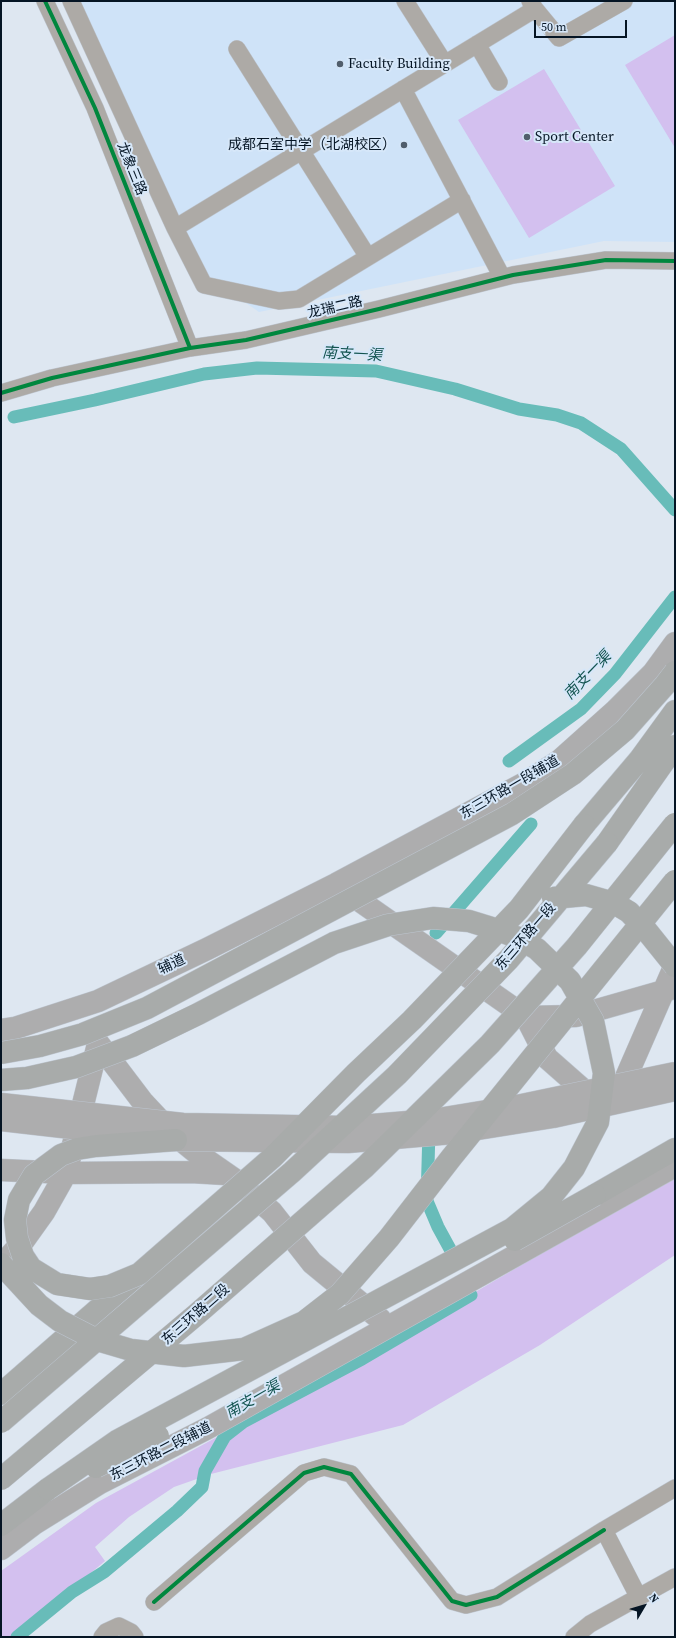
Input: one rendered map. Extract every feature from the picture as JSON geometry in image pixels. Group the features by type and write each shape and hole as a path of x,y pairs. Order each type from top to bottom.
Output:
{"highway":[{"path":"1,1053 40,1046 83,1034 146,1008 512,814 572,774 625,730 666,686 675,672"},
{"path":"1,1394 273,1157 356,1073 418,1014 519,909 584,825 640,759 675,711"},
{"name":"东三环路一段","path":"1,1422 292,1172 397,1075 509,959 608,843 675,746"},
{"name":"东三环路二段","path":"1,1479 197,1314 366,1167 500,1032 576,946 675,824"},
{"path":"1,1265 39,1304 60,1321 97,1340 131,1350 184,1356 244,1349 304,1322 340,1294 389,1238 456,1152 675,881"},
{"path":"519,909 552,898 586,895 614,903 629,912 675,965"},
{"path":"1,1080 28,1078 76,1067 125,1049 198,1014 334,943 388,925 433,918 469,921 516,937 537,949 570,980 593,1021 604,1073 598,1122 574,1168 551,1197 512,1229 116,1441 48,1489 1,1525"},
{"path":"139,1274 110,1286 90,1289 57,1284 31,1268 23,1256 17,1238 15,1220 19,1200 34,1175 60,1155 77,1149 176,1140"},
{"path":"48,1489 137,1448 420,1293 675,1150"}],"main road":[{"name":"东三环路一段辅道","path":"336,884 525,783 559,761 616,710 653,673 675,643"},
{"name":"辅道","path":"1,1030 15,1028 98,1001 207,949 336,884"},
{"path":"336,884 526,1017 546,1058 610,1114"},
{"path":"532,1246 589,1154 610,1114 670,989 675,965"},
{"path":"526,1017 576,1016 670,989"},
{"path":"1,1265 24,1240 44,1212 66,1173 98,1043 98,1001"},
{"path":"98,1043 142,1101 171,1132 225,1174 234,1179 272,1212 312,1263 388,1326"},
{"path":"1,1104 183,1124 348,1127 432,1120 517,1106 675,1074"},
{"path":"1,1120 176,1140 348,1142 452,1133 553,1116 675,1090"},
{"name":"东三环路二段辅道","path":"1,1549 34,1524 100,1483 208,1428 675,1166"},
{"path":"1,1170 66,1173 191,1172 225,1174"}],"street":[{"name":"龙象三路","path":"45,1 94,108 190,348"},
{"path":"71,1 175,228 204,285 279,301 299,299 462,200"},
{"path":"405,1 445,64"},
{"path":"175,228 445,64 477,44 532,5 559,38 624,1"},
{"path":"477,44 499,82"},
{"path":"237,49 368,257"},
{"path":"403,89 502,277"},
{"name":"龙瑞二路","path":"1,393 52,378 190,348 246,340 380,309 502,277 606,260 675,261"},
{"path":"154,1602 304,1473 324,1467 351,1474 452,1601 466,1605 497,1597 604,1530 675,1488"},
{"path":"604,1530 639,1598"},
{"path":"574,1637 590,1624 675,1577"},
{"path":"102,1637 106,1632 119,1626 131,1632 135,1637"}],"shaded area":[{"name":"成都石室中学（北湖校区）","path":"68,1 675,1 675,242 604,241 259,312 246,303 219,295 198,291 91,49"},
{"path":"675,35 675,148 625,65"},
{"name":"Sport Center","path":"544,69 615,186 529,238 458,120"},
{"path":"675,1175 675,1255 540,1345 403,1425 211,1474 174,1487 129,1517 95,1547 105,1561 15,1637 1,1637 1,1571 96,1503 373,1352"}],"waterway":[{"name":"南支一渠","path":"14,417 95,400 204,374 257,368 376,371 455,389 519,409 557,415 581,423 621,449 675,510"},
{"name":"南支一渠","path":"509,761 581,709 615,674 675,597"},
{"name":"南支一渠","path":"436,933 531,824"},
{"name":"南支一渠","path":"429,1130 427,1201 438,1227 450,1249"},
{"name":"南支一渠","path":"17,1637 72,1592 104,1572 177,1511 202,1487 205,1471 225,1436 243,1422 362,1359 471,1295"}],"cycle path":[{"path":"45,1 95,108 190,348"},
{"path":"1,393 52,378 190,348 246,340 379,309 513,275 606,260 675,261"},
{"path":"154,1602 304,1473 324,1467 351,1474 452,1601 466,1605 497,1597 604,1530"}],"place":[{"name":"Faculty Building","path":"340,64"},
{"name":"Sport Center","path":"527,137"},
{"name":"成都石室中学（北湖校区）","path":"404,145"}]}
